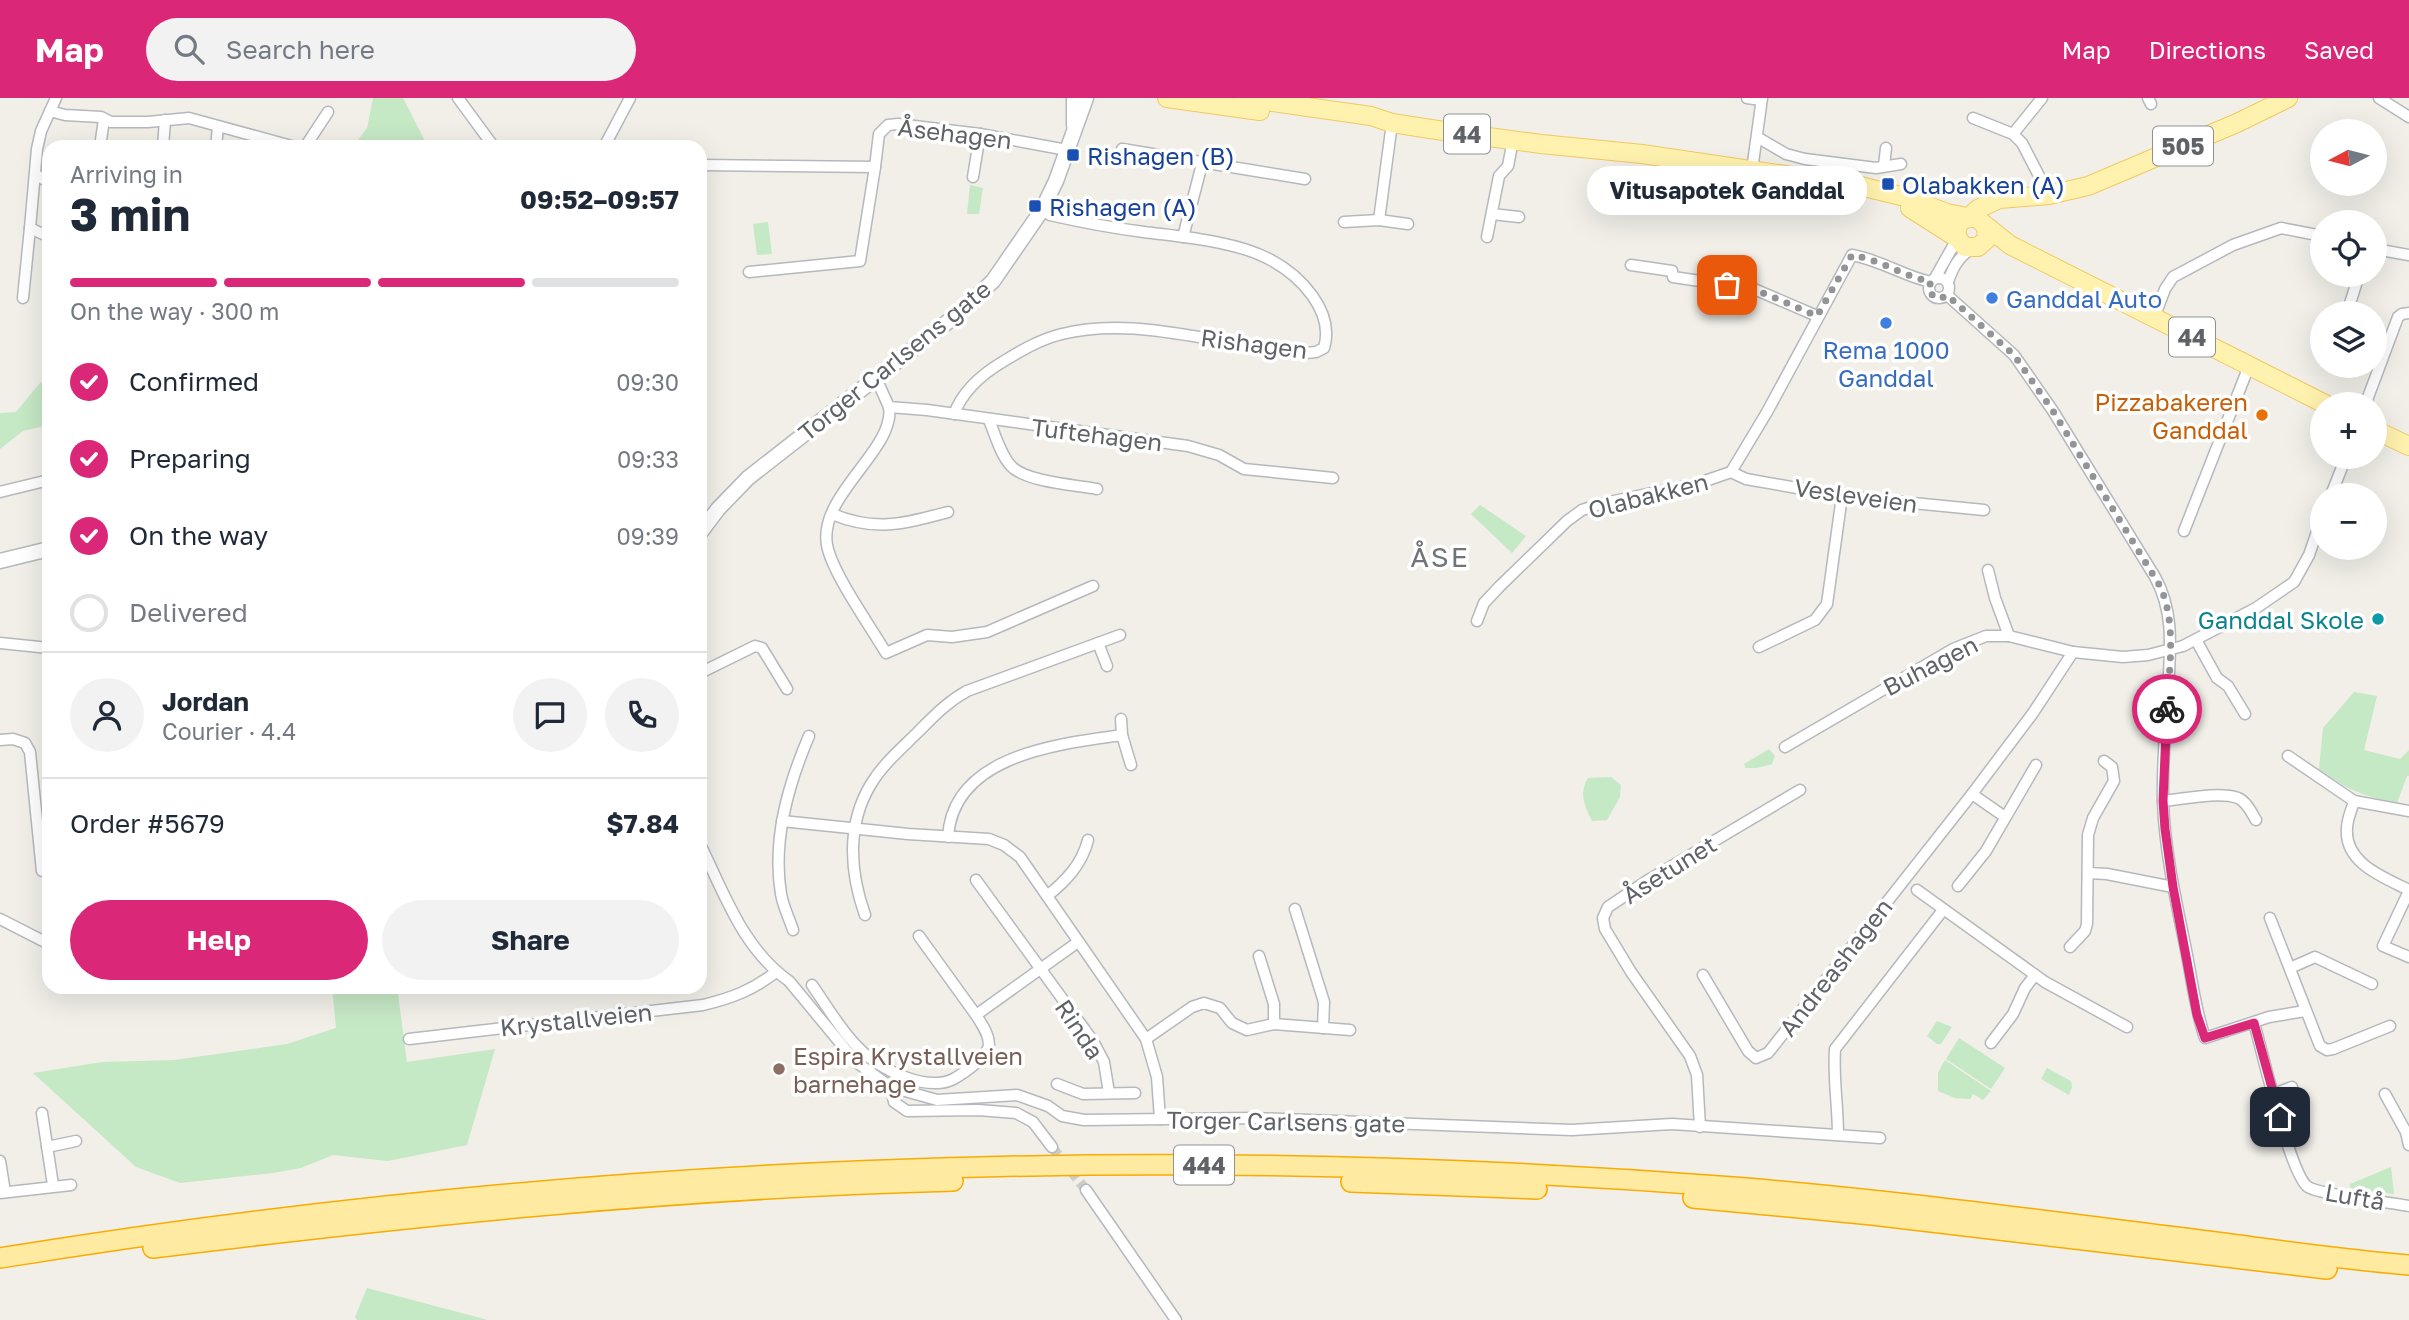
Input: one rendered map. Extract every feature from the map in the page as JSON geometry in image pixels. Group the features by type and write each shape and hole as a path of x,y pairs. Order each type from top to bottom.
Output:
{"highway":[{"name":"444","path":"0,1258 107,1241 461,1197 693,1179 923,1169 1258,1166 1479,1173 1732,1187 1943,1208 2409,1265"},
{"name":"444","path":"0,1271 110,1254 365,1222 551,1203 925,1182 1255,1178 1583,1191 1727,1200 2409,1278"}],"main road":[{"name":"44","path":"1167,98 1297,105"},
{"name":"44","path":"1244,98 1297,105 1372,124 1392,122 1884,199 1910,207 1966,243 2059,271"},
{"name":"505","path":"1968,217 1999,199 2049,195 2088,186 2237,123 2288,98"},
{"name":"44","path":"1541,144 1589,147 1884,190 1947,213 1975,217 2010,244 2040,258 2059,271 2310,396"},
{"path":"1968,217 1958,225 1966,243 1986,239 1986,226 2002,207 2018,198"},
{"path":"2387,436 2409,446"}],"street":[{"path":"23,298 41,131 56,98"},
{"path":"458,98 489,140"},
{"path":"608,140 630,98"},
{"name":"Torger Carlsens gate","path":"1074,98 1074,127"},
{"name":"Torger Carlsens gate","path":"707,523 748,478 976,299 1007,263 1042,210 1068,150 1086,98"},
{"path":"1746,98 1761,99 1752,170"},
{"path":"2013,134 2042,98"},
{"path":"2379,98 2409,117"},
{"path":"50,111 121,122 189,118 268,140"},
{"path":"310,140 328,112"},
{"path":"101,140 104,118"},
{"path":"1973,118 2013,134 2022,143 2049,195"},
{"path":"164,140 165,120"},
{"path":"1379,220 1392,122"},
{"name":"Åsehagen","path":"749,272 860,261 879,134 888,125 980,134 1068,150"},
{"path":"217,140 218,127"},
{"path":"973,177 980,134"},
{"path":"1756,137 1786,154 1805,159 1876,168 1901,164"},
{"path":"1488,237 1499,176 1508,166 1513,140"},
{"path":"1884,166 1886,148"},
{"path":"1122,149 1202,164 1305,178"},
{"name":"Åsehagen","path":"707,164 874,167"},
{"path":"1183,237 1202,164"},
{"path":"36,175 42,178"},
{"name":"Rishagen","path":"954,414 965,391 998,365 1032,345 1061,334 1087,329 1143,328 1306,353 1324,348 1325,324 1316,300 1295,277 1270,259 1243,249 1183,237 1103,226 1050,215 1042,210"},
{"path":"1492,214 1519,218"},
{"path":"1344,222 1379,220 1408,224"},
{"path":"30,228 42,234"},
{"path":"2154,318 2165,289 2173,277 2233,245 2281,228 2310,234"},
{"path":"1966,243 1952,267 1947,295 1940,299 1933,296 1928,289 1933,280 1966,243"},
{"path":"2387,251 2409,254"},
{"name":"Olabakken","path":"1477,621 1483,603 1567,521 1582,510 1600,503 1699,483 1731,472 1852,255 1873,259 1918,279 1933,280"},
{"path":"1630,265 1672,271 1673,278 1754,289 1817,316"},
{"path":"1933,280 1942,278 1948,282"},
{"path":"1947,295 2014,355 2053,411 2160,586 2168,609 2171,650 2163,801 2173,887 2197,1015 2205,1038 2305,1011"},
{"path":"2370,392 2398,317 2409,313"},
{"path":"2184,531 2249,366"},
{"path":"876,378 889,407 889,426 840,497 825,537 828,553 886,653 926,635 952,637 987,632 1093,586"},
{"name":"Tuftehagen","path":"889,407 1188,446 1219,455 1244,469 1333,478"},
{"path":"989,420 1012,467 1023,474 1097,489"},
{"name":"Vesleveien","path":"1731,472 1746,479 1842,496 1984,510"},
{"path":"0,492 42,482"},
{"path":"1759,647 1815,620 1827,604 1842,496"},
{"path":"832,514 853,522 888,526 947,512"},
{"path":"0,561 42,551"},
{"name":"Buhagen","path":"1785,747 1953,649 1986,636 2009,636 2073,652 2123,657 2171,650 2196,640 2271,599 2294,582 2310,552"},
{"path":"1988,570 2009,636"},
{"path":"865,915 853,866 855,829 870,785 900,749 950,701 967,691 1120,635"},
{"path":"2196,640 2217,678 2228,686 2245,715"},
{"path":"0,643 42,647"},
{"path":"1098,643 1107,666"},
{"path":"707,670 755,646 762,648 787,689"},
{"name":"Andreashagen","path":"1703,975 1748,1051 1756,1058 1768,1053 1972,794 2033,713 2073,652"},
{"path":"1121,719 1130,765"},
{"path":"948,837 952,808 978,777 998,765 1041,749 1122,735"},
{"path":"793,930 781,895 779,861 782,821 795,768 809,736"},
{"path":"0,740 13,739 25,743 30,752 42,871"},
{"path":"2288,756 2354,801 2409,811"},
{"path":"2070,947 2085,931 2088,912 2089,826 2114,780 2112,767 2104,761"},
{"path":"1958,886 1986,851 2036,765"},
{"name":"Åsetunet","path":"1700,1127 1699,1085 1690,1056 1631,972 1605,929 1603,918 1608,906 1800,790"},
{"path":"1972,794 2005,817"},
{"path":"2163,801 2225,796 2240,798 2256,820"},
{"path":"2354,801 2346,828 2351,852 2376,874 2409,891 2383,946 2409,957"},
{"path":"782,821 989,839 1004,845 1020,857 1146,1039 1157,1077 1160,1119"},
{"path":"1046,896 1062,885 1078,864 1088,840"},
{"path":"707,858 750,945 776,972"},
{"path":"2088,873 2107,874 2173,887"},
{"name":"Rinda","path":"976,880 1093,1041 1104,1062 1109,1093"},
{"path":"1917,890 2035,975 2127,1027"},
{"path":"1295,909 1324,1002 1323,1028"},
{"path":"1838,1135 1835,1049 1943,911"},
{"path":"2270,918 2320,1046 2326,1050 2390,1026"},
{"path":"0,919 42,940"},
{"path":"812,985 859,1049 877,1063 916,1080 937,1084 954,1080 987,1054 989,1034 919,936"},
{"path":"976,1015 1078,942"},
{"path":"1259,956 1274,1004 1274,1024"},
{"path":"2290,968 2315,957 2372,984"},
{"name":"Torger Carlsens gate","path":"776,972 789,981 856,1062 891,1087 937,1100 1017,1095 1048,1106 1062,1116 1084,1120 1255,1118 1572,1130 1642,1124 1880,1138"},
{"name":"Krystallveien","path":"410,1039 703,1005 734,998 756,988 776,972"},
{"path":"1991,1043 2013,1014 2025,988 2035,975"},
{"path":"1146,1039 1192,1007 1204,1003 1220,1008 1232,1023 1242,1029 1252,1030 1274,1024 1350,1030"},
{"name":"Luftå","path":"2254,1023 2291,1154 2306,1186 2409,1206"},
{"name":"Rinda","path":"1057,1084 1083,1094 1135,1093"},
{"path":"891,1087 894,1102 906,1111 978,1110 1016,1113 1033,1122 1052,1147"},
{"path":"2274,1094 2292,1087"},
{"path":"2385,1094 2406,1132 2409,1145"},
{"path":"43,1113 52,1185"},
{"path":"47,1147 76,1141"},
{"path":"0,1161 3,1192 71,1185"},
{"path":"1086,1190 1176,1320"}],"green space":[{"path":"373,98 403,98 424,140 358,140 367,128"},
{"path":"970,185 983,188 979,214 967,214"},
{"path":"768,222 772,254 757,255 753,224"},
{"path":"42,382 42,427 23,431 0,449 0,413 16,412"},
{"path":"1480,505 1526,536 1512,553 1471,514"},
{"path":"2354,692 2377,696 2364,750 2400,759 2409,750 2409,776 2397,803 2356,791 2319,769 2323,728"},
{"path":"1769,749 1775,756 1772,764 1746,768 1744,764"},
{"path":"1611,777 1621,785 1620,797 1607,820 1592,821 1584,799 1585,783 1588,778"},
{"path":"333,994 398,994 407,1062 495,1049 467,1145 388,1161 333,1155 301,1168 180,1183 136,1167 33,1073 102,1062 174,1060 287,1044 336,1028"},
{"path":"1937,1021 1952,1027 1941,1044 1927,1036"},
{"path":"1959,1038 2005,1068 1991,1089 1946,1059"},
{"path":"1945,1060 1991,1091 1983,1100 1973,1094 1970,1099 1955,1098 1938,1091 1938,1073"},
{"path":"2047,1068 2071,1081 2069,1095 2041,1079"},
{"path":"2391,1167 2394,1194 2350,1188 2350,1184"},
{"path":"367,1288 488,1320 357,1320 355,1317"}],"tunnel":[{"path":"1052,1147 1086,1190"}],"way so far":[{"path":"1727,285 1754,289 1817,316 1852,255 1873,259 1931,282 1928,289 1933,296 1940,299 1947,295 2000,340 2014,355 2053,411 2160,586 2170,623 2167,709"}],"place":[{"name":"Rishagen (B)","path":"1073,155"},
{"name":"Olabakken (A)","path":"1888,184"},
{"name":"Rishagen (A)","path":"1035,206"},
{"name":"Vitusapotek Ganddal","path":"1727,285"},
{"name":"Ganddal Auto","path":"1992,298"},
{"name":"Rema 1000 Ganddal","path":"1886,323"},
{"name":"Pizzabakeren Ganddal","path":"2262,415"},
{"name":"Ganddal Skole","path":"2378,619"},
{"name":"Espira Krystallveien barnehage","path":"779,1069"}],"district":[{"name":"ÅSE","path":"1440,556"}],"route":[{"path":"2167,709 2163,801 2165,829 2197,1015 2205,1038 2254,1023 2280,1117"}]}
